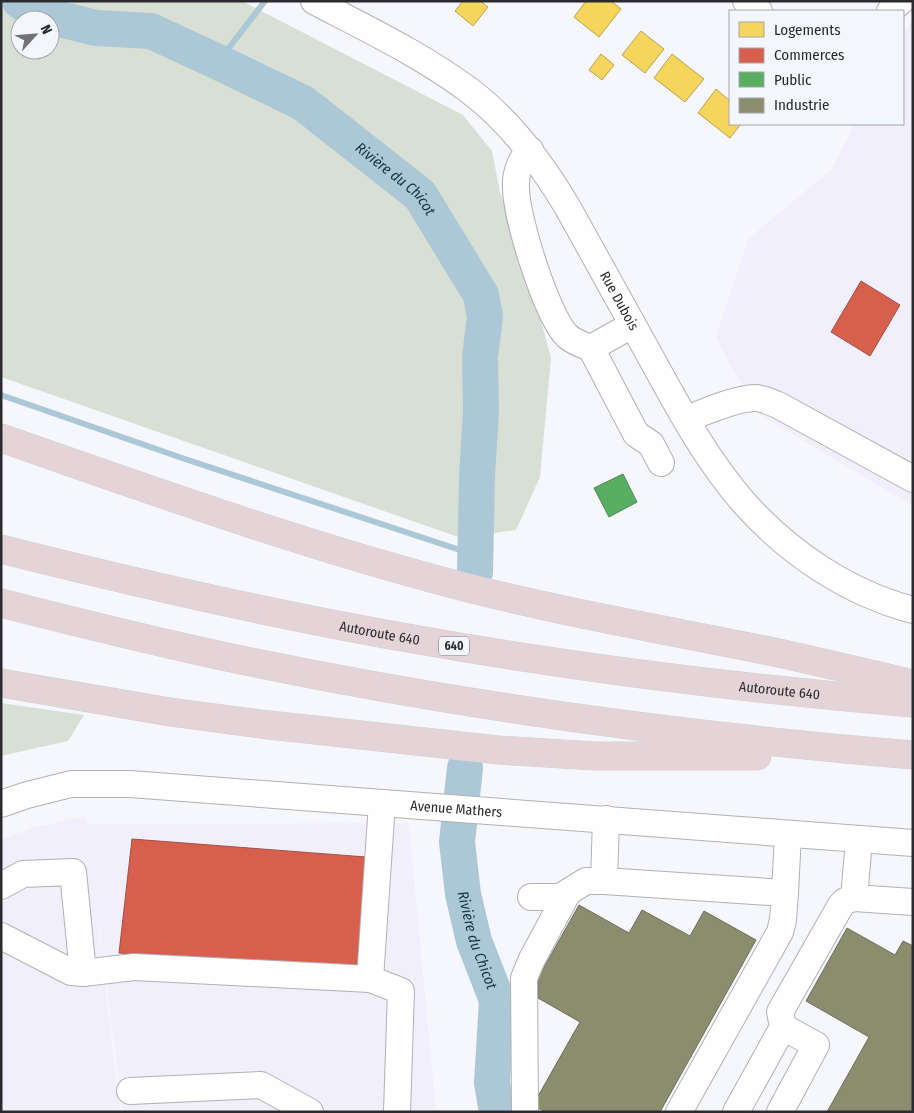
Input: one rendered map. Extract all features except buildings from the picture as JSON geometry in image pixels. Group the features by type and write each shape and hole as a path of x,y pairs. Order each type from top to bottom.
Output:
{"highway":[{"path":"1,438 181,500 428,578 569,612 773,652 913,684"},
{"name":"Autoroute 640","path":"1,549 222,601 344,626 462,647 636,674 913,703"},
{"path":"1,603 229,657 390,689 546,714 674,731 831,749 913,756"},
{"path":"1,683 170,712 260,724 534,753 595,756 913,756"}],"street":[{"name":"Rue Dubois","path":"314,1 415,55 465,88 499,117 530,150 549,176 686,420 737,494 789,546 820,568 846,584 888,602 913,610"},
{"path":"746,1 758,10"},
{"path":"891,10 901,1"},
{"path":"530,150 521,162 517,175 518,210 526,242 549,303 568,336 579,344 591,348 636,434 651,444 661,463"},
{"path":"591,348 632,325"},
{"path":"686,420 708,410 742,400 753,398 765,400 778,405 913,479"},
{"name":"Avenue Mathers","path":"1,804 54,788 89,783 130,784 913,844"},
{"path":"370,979 382,803"},
{"path":"604,881 606,819"},
{"path":"679,1112 780,932 784,920 788,834"},
{"path":"854,898 859,840"},
{"path":"1,886 23,874 74,872 82,973"},
{"path":"531,897 552,898 567,894 586,882 604,881 785,893"},
{"path":"525,1112 524,978 532,959 567,894"},
{"path":"736,1112 841,905 845,901 854,898 913,902"},
{"path":"1,936 71,972 82,973 134,967 370,979 401,990 397,1112"},
{"path":"747,993 816,1045 780,1112"},
{"path":"130,1091 261,1085 310,1112"}],"shaded area":[{"path":"1,1 242,1 463,115 492,151 500,192 537,306 551,358 540,477 516,530 461,538 1,377"},
{"path":"913,21 913,506 765,418 732,369 716,337 748,239 831,170 854,125 904,125 904,31"},
{"path":"1,703 84,715 68,741 1,756"},
{"path":"85,816 87,824 409,823 436,1112 123,1112 94,888 120,1112 1,1112 1,839 36,827"}],"waterway":[{"name":"Rivière du Chicot","path":"20,1 39,14 96,28 151,31 303,103 420,195 481,295 485,317 480,357 481,411 477,477 475,572"},
{"path":"218,62 265,1"},
{"path":"1,395 185,459 475,555"},
{"name":"Rivière du Chicot","path":"465,768 457,842 463,894 474,941 497,1000 492,1083 497,1112"}]}
